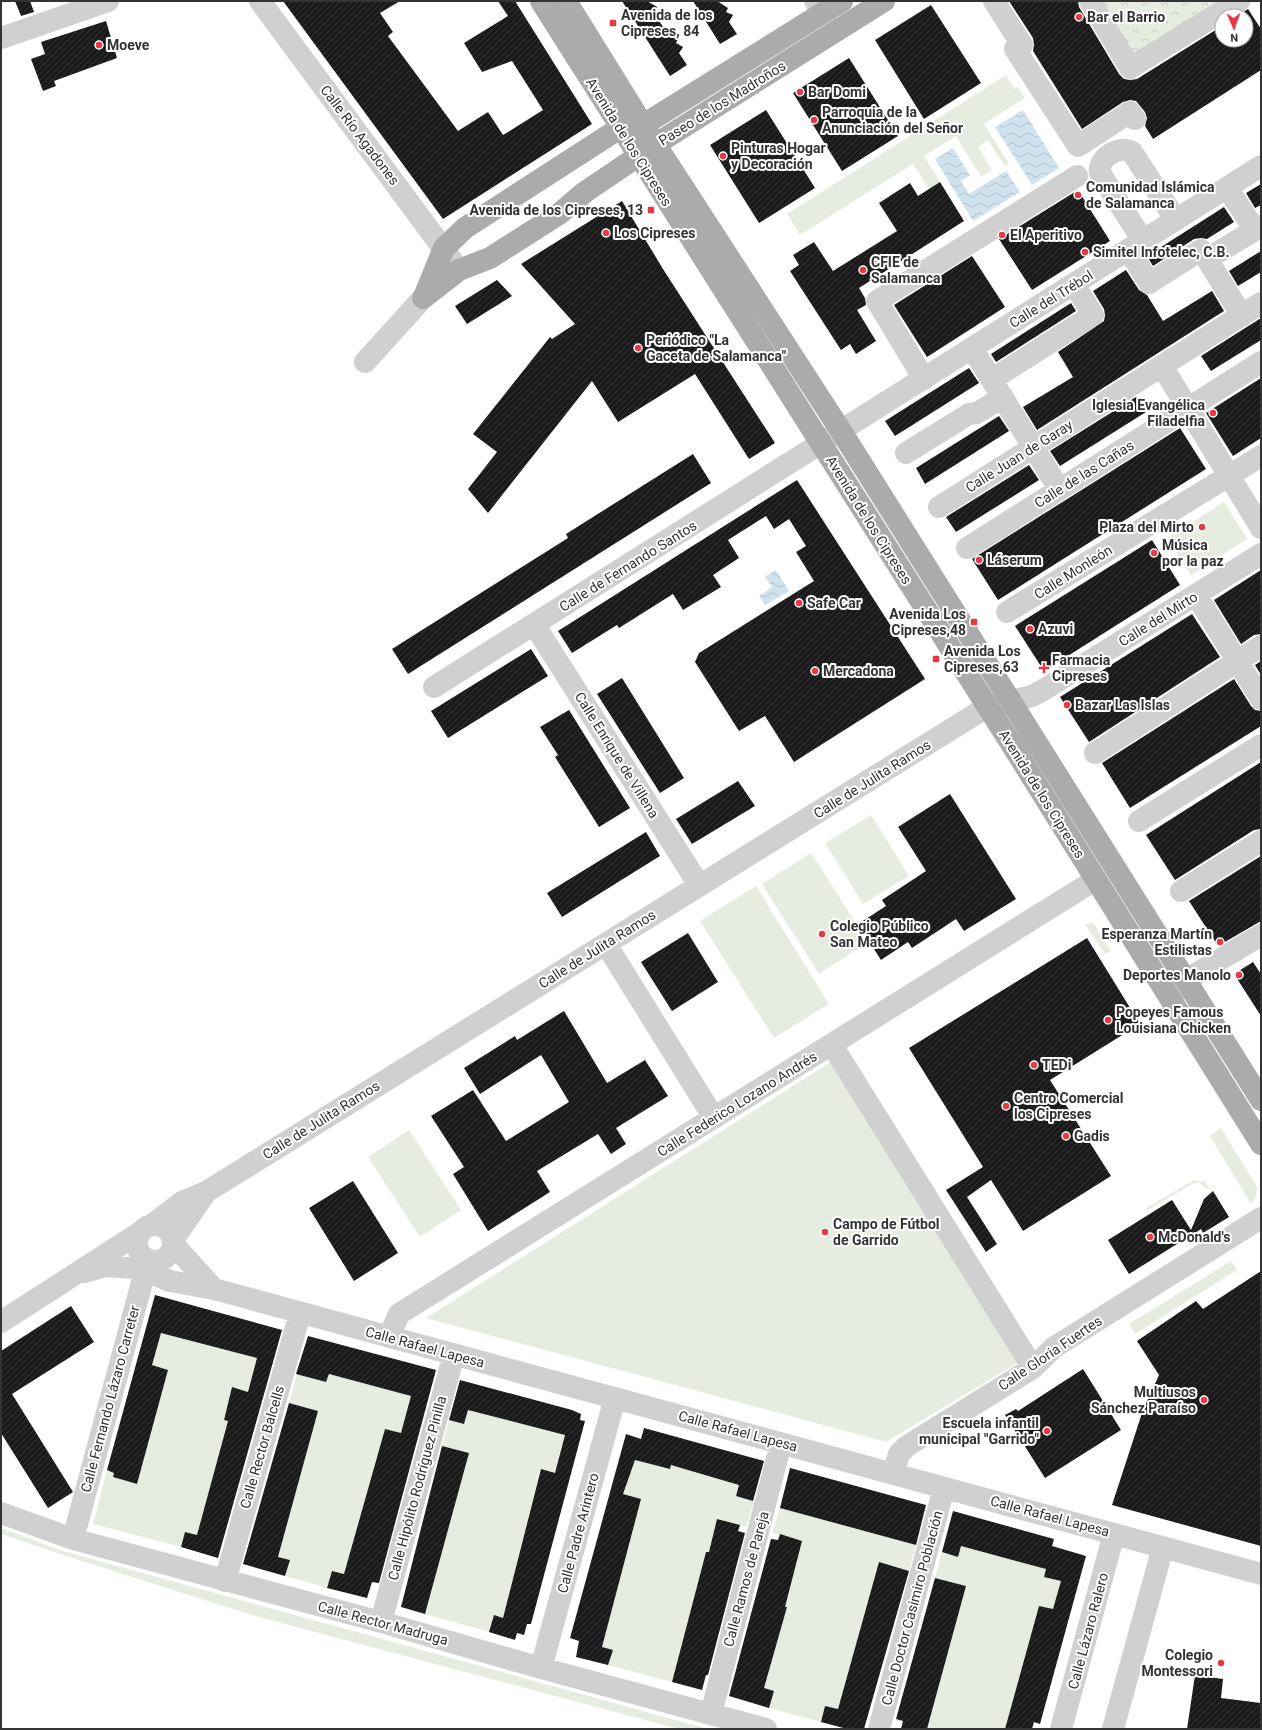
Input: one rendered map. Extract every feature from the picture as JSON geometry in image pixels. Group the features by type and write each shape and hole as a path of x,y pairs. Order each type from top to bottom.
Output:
{"main road":[{"name":"Avenida de los Cipreses","path":"541,1 1261,1144"},
{"name":"Avenida de los Cipreses","path":"566,1 643,125 841,431 1261,1100"},
{"name":"Paseo de los Madroños","path":"423,298 444,248 465,228 620,128 643,125 819,7 842,1"},
{"name":"Paseo de los Madroños","path":"423,298 459,270 490,258 560,214 585,192 656,144 884,1"}],"street":[{"path":"1,38 108,1"},
{"name":"Calle Río Agadones","path":"260,1 459,270"},
{"path":"994,1 1022,45 1015,49 1078,146 1130,112 1135,119"},
{"path":"1090,1 1130,68 1239,1"},
{"path":"1176,220 1132,152 1127,149 1120,150 1107,157 1102,162 1099,167 1100,173 1139,250 1149,283 1201,250 1242,316"},
{"name":"Calle del Trébol","path":"841,431 972,348 1139,250 1176,220 1261,166"},
{"path":"924,379 877,302 1077,176"},
{"path":"1207,259 1258,228 1227,188"},
{"path":"999,375 1093,315 1080,294"},
{"name":"Paseo de los Madroños","path":"366,362 423,298"},
{"name":"Calle Juan de Garay","path":"939,507 1261,303"},
{"path":"972,348 1059,490"},
{"name":"Calle de las Cañas","path":"967,548 1261,362"},
{"path":"1162,366 1261,528"},
{"path":"906,452 968,414 977,413 1003,397"},
{"name":"Avenida de los Cipreses","path":"821,444 841,431"},
{"name":"Calle de Fernando Santos","path":"434,687 821,444"},
{"name":"Calle Monleón","path":"1007,612 1261,456"},
{"name":"Calle del Mirto","path":"987,707 1032,696 1045,689 1261,554"},
{"path":"1196,595 1261,699"},
{"name":"Calle Enrique de Villena","path":"534,624 699,886"},
{"path":"1095,753 1261,646"},
{"name":"Calle de Julita Ramos","path":"1,1322 146,1228 182,1202 206,1192 987,707"},
{"path":"1139,821 1261,745"},
{"path":"1181,891 1261,841"},
{"name":"Calle Federico Lozano Andrés","path":"389,1337 399,1314 1095,880"},
{"path":"1170,998 1186,980 1261,935"},
{"path":"606,944 714,1118"},
{"path":"832,1045 1032,1368"},
{"name":"Calle de Julita Ramos","path":"173,1242 206,1192"},
{"name":"Calle Gloria Fuertes","path":"893,1474 899,1454 907,1446 1032,1368 1053,1348 1261,1218"},
{"path":"173,1242 170,1254 161,1260 147,1262 139,1252 136,1242 146,1228 162,1226 169,1231 173,1242 214,1289"},
{"name":"Calle de Julita Ramos","path":"76,1274 105,1266 135,1268 147,1262"},
{"name":"Calle Rafael Lapesa","path":"147,1262 151,1273 170,1281 214,1289 300,1312 1261,1574"},
{"name":"Calle Fernando Lázaro Carreter","path":"73,1539 147,1262"},
{"name":"Calle Rector Balcells","path":"225,1581 300,1312"},
{"name":"Calle Hipólito Rodríguez Pinilla","path":"381,1622 454,1354"},
{"name":"Calle Padre Arintero","path":"541,1668 615,1398"},
{"name":"Calle Ramos de Pareja","path":"711,1714 781,1443"},
{"name":"Calle Doctor Casimiro Población","path":"879,1729 944,1488"},
{"name":"Calle Rector Madruga","path":"1,1513 73,1539 381,1622 541,1668 766,1729"},
{"name":"Calle Lázaro Ralero","path":"1061,1729 1114,1534"},
{"path":"1113,1729 1163,1547"}],"green space":[{"path":"1080,1 1254,1 1243,8 1214,8 1214,26 1130,80"},
{"path":"1006,75 1015,89 1018,87 1025,98 984,124 1009,164 1005,166 988,140 978,147 992,170 981,177 956,136 924,156 940,182 929,189 913,164 800,235 787,214"},
{"path":"1224,502 1247,539 1191,575 1167,538"},
{"path":"871,815 909,876 863,904 825,843"},
{"path":"811,853 868,942 819,974 762,884"},
{"path":"756,886 829,1004 774,1038 700,921"},
{"path":"1093,923 1111,951 1105,954 1085,924"},
{"path":"831,1062 1019,1362 886,1442 426,1318"},
{"path":"1221,1128 1257,1187 1256,1197 1251,1204 1210,1136"},
{"path":"409,1130 461,1210 420,1237 368,1157"},
{"path":"1194,1180 1205,1182 1209,1187 1206,1189 1200,1183 1194,1183 1148,1210 1146,1208"},
{"path":"1231,1261 1237,1270 1135,1334 1129,1324"},
{"path":"162,1332 257,1358 254,1370 270,1374 264,1396 232,1388 224,1420 228,1421 197,1535 185,1532 181,1547 93,1524 107,1470 114,1473 113,1477 137,1484 168,1370 137,1361 143,1339 158,1343"},
{"path":"297,1374 326,1382 329,1374 411,1396 417,1438 385,1429 344,1574 332,1571 327,1588 285,1576 290,1560 278,1557 318,1411 289,1403"},
{"path":"468,1410 565,1434 559,1455 574,1459 570,1477 540,1470 503,1618 494,1615 489,1632 425,1614 469,1453 442,1446 449,1420 464,1424"},
{"path":"635,1460 670,1469 671,1465 739,1485 736,1496 754,1501 746,1527 717,1520 709,1552 706,1552 672,1682 608,1665 612,1651 602,1647 641,1499 610,1490 617,1467 631,1470"},
{"path":"805,1472 824,1477 814,1516 916,1545 909,1571 879,1563 838,1709 825,1706 821,1722 769,1708 764,1688 787,1607 785,1607 802,1541 772,1533 780,1508 794,1511"},
{"path":"1,1528 63,1551 708,1729 679,1729 255,1616 1,1534"},
{"path":"961,1546 1046,1569 1044,1577 1061,1581 1058,1592 1075,1597 1070,1614 1039,1606 1005,1729 927,1729 966,1586 935,1578 942,1552 958,1557"}],"water":[{"path":"1023,110 1059,168 1032,185 995,127"},
{"path":"953,148 970,175 961,181 969,194 1006,171 1020,192 973,221 935,159"},
{"path":"776,570 789,591 765,605 759,596 772,587 765,577"}],"building":[{"path":"15,1 30,1 34,12 21,16"},
{"path":"283,1 400,1 380,13 393,32 388,36 458,131 488,112 503,135 543,110 512,61 482,72 464,43 508,16 498,1 515,1 592,124 443,219"},
{"path":"622,1 647,1 657,7 654,13 667,33 678,39 676,43 683,47 679,53 687,65 670,76"},
{"path":"693,1 717,1 728,8 726,12 733,15 729,22 737,34 720,44"},
{"path":"1009,1 1078,1 1079,7 1119,74 1124,79 1130,80 1137,79 1214,31 1214,48 1254,48 1254,18 1261,29 1261,70 1153,139 1145,126 1147,118 1145,112 1136,101 1130,100 1123,102 1082,129 1033,51 1033,38"},
{"path":"931,5 981,83 924,119 875,40"},
{"path":"106,21 117,58 54,81 56,86 43,91 31,59 45,54 41,42"},
{"path":"849,58 898,136 842,171 793,93"},
{"path":"766,110 815,188 759,223 710,145"},
{"name":"CFIE de Salamanca","path":"940,182 964,221 859,288 865,298 866,305 857,310 876,341 856,354 850,344 841,350 790,271 799,265 793,255 814,242 833,271 897,231 879,203 910,183 918,196"},
{"path":"1261,184 1261,205 1255,208 1246,193"},
{"path":"1078,190 1110,241 1032,290 999,239"},
{"path":"622,201 663,269 775,443 749,459 695,374 618,422 592,381 488,513 468,489 497,452 473,434 550,337 552,339 575,324 521,264"},
{"path":"1224,207 1234,222 1207,239 1194,239 1153,266 1147,256"},
{"path":"1261,251 1261,272 1238,286 1229,271"},
{"path":"972,256 1005,307 927,357 894,305"},
{"path":"1126,270 1139,290 1147,295 1163,321 1212,291 1224,311 1037,430 1023,407 1073,377 1058,352 1104,321 1104,309 1093,291"},
{"path":"497,280 512,296 467,324 455,306"},
{"path":"1071,303 1076,311 996,362 991,354"},
{"path":"1261,318 1261,340 1211,371 1201,356"},
{"path":"969,368 979,383 895,436 885,421"},
{"path":"1261,378 1261,438 1233,456 1206,413"},
{"path":"1136,397 1146,412 1060,466 1050,451"},
{"path":"999,416 1009,431 925,484 916,468"},
{"path":"1180,428 1206,469 998,600 972,559"},
{"path":"693,454 711,483 408,674 392,649 568,538 566,534"},
{"path":"1029,465 1039,480 956,532 946,517"},
{"path":"797,480 925,679 794,762 765,716 739,731 695,662 699,653 814,581 796,552 806,546 789,519 774,529 766,516 728,540 739,558 713,575 721,587 683,610 673,594 619,628 617,625 572,653 558,631"},
{"path":"1152,540 1180,585 1044,671 1015,626"},
{"path":"1261,570 1261,634 1254,635 1241,644 1214,600"},
{"path":"1192,614 1220,657 1089,742 1060,697"},
{"path":"531,649 548,676 448,738 431,711"},
{"path":"1261,661 1261,675 1255,665"},
{"path":"622,678 684,778 660,793 597,694"},
{"path":"1234,679 1251,706 1255,710 1261,711 1261,726 1130,808 1102,763"},
{"path":"569,710 630,808 599,827 555,757 558,755 540,727"},
{"path":"1261,762 1261,829 1254,830 1175,880 1146,835"},
{"path":"738,781 755,806 692,844 676,819"},
{"path":"950,794 1016,899 964,931 956,919 912,948 908,942 881,960 858,924 886,906 882,900 926,871 898,827"},
{"path":"646,832 660,856 562,917 547,893"},
{"path":"1261,856 1261,921 1218,946 1189,901"},
{"path":"688,933 718,982 672,1011 641,962"},
{"name":"Centro Comercial los Cipreses","path":"1087,938 1140,1024 1050,1080 1111,1176 1023,1231 991,1180 967,1197 997,1244 986,1252 946,1190 983,1167 909,1048"},
{"path":"1253,962 1261,974 1261,1016 1234,974"},
{"path":"564,1011 607,1083 645,1060 668,1096 616,1128 626,1144 611,1154 598,1134 537,1171 550,1192 488,1231 453,1174 464,1167 431,1116 473,1090 506,1141 569,1102 541,1055 480,1094 464,1068 515,1036 517,1040"},
{"path":"353,1181 398,1253 354,1281 309,1208"},
{"name":"McDonald's","path":"1213,1191 1229,1217 1203,1233 1201,1229 1129,1274 1108,1240 1172,1200 1191,1230 1204,1199"},
{"name":"Multiusos Sánchez Paraíso","path":"1261,1271 1261,1546 1112,1505 1143,1410 1159,1375 1137,1341 1196,1301 1203,1309"},
{"path":"155,1295 282,1330 218,1558 181,1547 185,1532 197,1535 228,1421 224,1420 232,1387 248,1392 257,1358 161,1333 152,1365 168,1370 137,1484 113,1477 114,1473 107,1470"},
{"path":"71,1306 94,1342 12,1394 73,1492 48,1508 1,1433 1,1351"},
{"path":"308,1336 436,1370 379,1583 372,1582 367,1598 327,1588 332,1571 344,1574 385,1429 401,1433 411,1396 329,1374 326,1382 296,1374"},
{"path":"1083,1369 1121,1430 1045,1478 1005,1415 1016,1409 1018,1411"},
{"path":"460,1380 572,1410 581,1414 580,1420 585,1421 531,1624 527,1624 524,1635 517,1633 515,1640 489,1632 494,1615 503,1618 541,1469 555,1473 565,1435 468,1410 464,1424 449,1420"},
{"path":"289,1403 318,1411 278,1557 290,1560 285,1576 243,1564"},
{"path":"644,1428 764,1461 753,1501 736,1496 739,1485 671,1465 670,1469 635,1460 623,1494 641,1499 602,1647 613,1650 608,1665 576,1657 579,1641 570,1638 626,1434 641,1439"},
{"path":"442,1446 469,1453 425,1614 401,1607"},
{"path":"790,1468 926,1505 916,1545 780,1508"},
{"path":"953,1511 1054,1539 1052,1546 1086,1556 1040,1724 1034,1722 1032,1729 1005,1729 1039,1606 1053,1609 1061,1581 1044,1577 1046,1569 961,1546 958,1557 942,1552"},
{"path":"717,1519 740,1525 738,1531 745,1533 708,1675 706,1675 702,1690 672,1682 706,1552 709,1552"},
{"path":"780,1534 802,1541 785,1607 787,1607 764,1688 774,1691 769,1708 729,1696 771,1539 778,1540"},
{"path":"879,1562 909,1571 864,1729 847,1729 821,1722 825,1706 838,1709"},
{"path":"935,1578 966,1586 927,1729 901,1729 903,1721 896,1719"},
{"name":"Colegio Montessori","path":"1195,1675 1223,1679 1221,1698 1261,1703 1261,1729 1187,1729"}],"place":[{"name":"Bar el Barrio","path":"1079,17"},
{"name":"Avenida de los Cipreses, 84","path":"613,23"},
{"name":"Moeve","path":"99,45"},
{"name":"Bar Domi","path":"800,92"},
{"name":"Parroquia de la Anunciación del Señor","path":"814,120"},
{"name":"Pinturas Hogar y Decoración","path":"723,156"},
{"name":"Comunidad Islámica de Salamanca","path":"1078,195"},
{"name":"Avenida de los Cipreses, 13","path":"651,210"},
{"name":"Los Cipreses","path":"606,233"},
{"name":"El Aperitivo","path":"1002,235"},
{"name":"Simitel Infotelec, C.B.","path":"1085,252"},
{"name":"CFIE de Salamanca","path":"863,270"},
{"name":"Periódico \"La Gaceta de Salamanca\"","path":"638,348"},
{"name":"Iglesia Evangélica Filadelfia","path":"1213,413"},
{"name":"Plaza del Mirto","path":"1202,527"},
{"name":"Música por la paz","path":"1154,553"},
{"name":"Láserum","path":"979,560"},
{"name":"Safe Car","path":"799,603"},
{"name":"Avenida Los Cipreses,48","path":"974,622"},
{"name":"Azuvi","path":"1030,629"},
{"name":"Avenida Los Cipreses,63","path":"936,659"},
{"name":"Farmacia Cipreses","path":"1044,668"},
{"name":"Mercadona","path":"815,671"},
{"name":"Bazar Las Islas","path":"1067,705"},
{"name":"Colegio Público San Mateo","path":"822,934"},
{"name":"Esperanza Martín Estilistas","path":"1220,942"},
{"name":"Deportes Manolo","path":"1239,975"},
{"name":"Popeyes Famous Louisiana Chicken","path":"1108,1020"},
{"name":"TEDi","path":"1034,1065"},
{"name":"Centro Comercial los Cipreses","path":"1006,1106"},
{"name":"Gadis","path":"1066,1136"},
{"name":"Campo de Fútbol de Garrido","path":"825,1232"},
{"name":"McDonald's","path":"1150,1237"},
{"name":"Multiusos Sánchez Paraíso","path":"1204,1400"},
{"name":"Escuela infantil municipal \"Garrido\"","path":"1047,1431"},
{"name":"Colegio Montessori","path":"1221,1663"}]}
